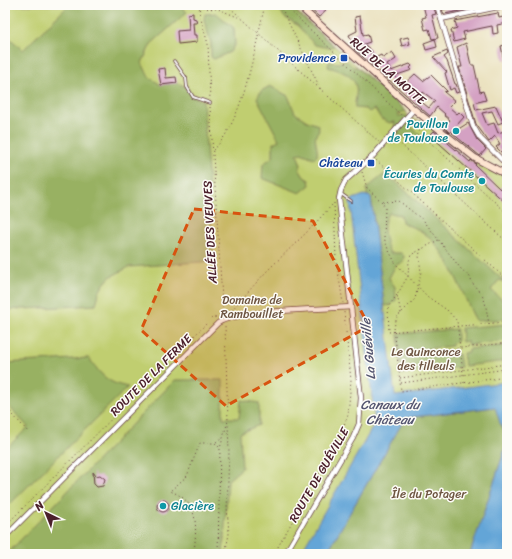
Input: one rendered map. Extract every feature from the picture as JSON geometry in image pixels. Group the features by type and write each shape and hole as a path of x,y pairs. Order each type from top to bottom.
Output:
{"street":[{"name":"RUE DE LA MOTTE","path":"298,5 374,76 414,109 470,154 507,175"},
{"path":"437,5 473,126 480,138 507,165"},
{"path":"441,19 507,6"},
{"path":"340,196 346,180 372,157 414,109"},
{"name":"ROUTE DE GUÉVILLE","path":"285,554 353,438 359,424 361,398 340,196"},
{"name":"ROUTE DE LA FERME","path":"5,537 198,342 223,320 247,315 351,307"}],"lane":[{"path":"174,61 186,78 187,87 193,97 210,103"},
{"path":"340,196 351,201"}],"path":[{"name":"ALLÉE DES VEUVES","path":"199,5 208,44 210,103 223,320 226,328 228,421 220,448 218,554"},
{"path":"227,5 382,145"},
{"path":"213,150 218,146 235,116 244,92 265,5"},
{"path":"280,5 322,90"},
{"path":"284,5 398,111 405,120 507,213"},
{"path":"199,8 218,9 241,18"},
{"path":"391,136 507,242"},
{"path":"372,157 507,280"},
{"path":"360,167 367,188 382,202 385,213 384,234 386,246 396,264 418,288 453,315 458,326 459,347 464,383"},
{"path":"5,526 212,318 219,317 223,320 266,272 340,196"},
{"path":"382,202 399,202 424,221 470,277 472,283 482,295 485,302 489,324"},
{"path":"274,554 338,440 348,415 350,380 346,324 336,259 334,203"},
{"path":"439,240 421,249 410,257 408,276 397,295 390,303 388,309 388,332 507,322"},
{"path":"421,249 419,256 421,272 419,274 418,288 415,299 394,322 396,355 401,392 507,377"},
{"path":"397,295 401,314"},
{"path":"396,355 507,343"},
{"path":"399,378 507,364"},
{"path":"400,383 507,369"},
{"path":"5,406 29,432"},
{"path":"225,554 229,534 226,506 229,452 227,432 228,421"},
{"path":"194,554 197,524 191,506 176,493 170,492 187,476 200,443 215,443 222,438"},
{"path":"215,443 218,444 220,448"}],"highlighted area":[{"path":"194,209 313,221 369,326 226,406 141,330"}],"green space":[{"name":"Domaine de Rambouillet","path":"5,5 290,5 406,111 408,116 419,122 423,120 443,136 470,162 472,158 507,178 507,554 5,554"},
{"path":"69,5 179,5 187,12 151,44 142,63 149,77 161,85 177,83 187,87 193,97 203,101 214,261 129,267 110,277 99,292 96,305 5,310 5,34 23,50"},
{"path":"278,5 288,5 334,46 329,48 315,45 297,25 284,17"},
{"path":"216,13 234,28 235,44 230,52 214,59 211,57 211,43 204,20 205,14"},
{"path":"344,61 348,62 353,67 357,67 406,111 397,114 398,116 405,115 411,121 409,125 421,136 414,140 400,136 398,139 399,132 394,128 395,122 390,123 381,119 375,109 369,112 366,109 355,108 356,89 352,79 344,73 328,67 329,62 338,63"},
{"path":"270,86 288,96 295,113 307,121 318,125 319,130 315,139 317,156 314,158 301,153 297,154 301,165 299,169 304,177 309,180 310,185 300,193 262,178 263,164 273,157 273,143 279,140 257,98 261,91"},
{"path":"386,173 506,283 499,280 491,290 506,303 507,319 476,321 448,262 433,241 422,231 402,222 401,215 389,213 386,217 384,227 388,249 390,253 401,253 404,256 403,262 396,265 389,278 395,287 396,300 391,305 384,306 371,197 367,196 367,188"},
{"path":"507,324 507,341 468,345 467,341 462,342 461,328"},
{"path":"457,329 457,342 452,343 452,346 399,352 398,334"},
{"path":"507,345 507,361 465,366 463,353 469,352 469,349"},
{"name":"Le Quinconce des tilleuls","path":"452,351 453,355 459,354 461,367 402,374 400,356"},
{"path":"89,358 97,369 110,381 128,387 5,509 5,450 28,427 5,402 5,363"},
{"path":"175,380 223,380 223,418 239,418 241,400 259,403 259,425 240,433 242,468 228,480 223,554 7,554"},
{"name":"Île du Potager","path":"495,407 507,439 507,443 470,554 326,554 405,418"}],"water":[{"name":"Canaux du Château","path":"364,195 371,197 395,396 507,382 507,435 500,423 495,407 405,418 326,554 300,554 375,423 350,203 353,199"},
{"path":"507,443 507,554 470,554"}],"building":[{"path":"306,5 319,5 326,11 319,17"},
{"path":"423,5 433,5 436,14 432,15 438,38 432,39 429,29 425,30 422,18 426,17"},
{"path":"454,5 480,5 481,7 444,14 442,10 454,7"},
{"path":"193,13 193,18 196,19 197,23 193,23 194,35 197,35 197,42 178,44 177,31 189,30 188,14"},
{"path":"498,13 499,18 507,16 507,23 497,25 498,33 493,34 492,26 487,27 463,32 465,39 454,42 451,30 457,28 455,21"},
{"path":"360,16 363,35 368,34 370,42 364,44 372,51 370,54 375,58 381,55 383,58 392,52 396,59 387,65 391,71 410,64 412,66 410,68 412,70 394,76 403,85 415,74 423,81 431,75 447,91 444,92 455,101 449,107 457,114 459,112 464,117 450,133 445,126 450,120 437,107 430,116 354,49 355,48 349,35 357,31 355,17","holes":["423,92 435,101 429,108 418,99"]},
{"path":"408,37 410,44 402,46 400,39"},
{"path":"435,39 437,47 426,50 424,43"},
{"path":"466,43 471,65 474,65 480,92 483,91 486,100 474,103 476,110 496,106 503,122 498,124 492,111 482,113 487,125 494,123 498,133 507,130 507,158 496,147 500,144 495,136 489,142 476,124 459,67 462,67 457,47"},
{"path":"505,45 507,59 504,60 501,46"},
{"path":"447,51 448,54 444,57 459,92 456,93 454,88 450,90 445,73 447,72 433,57"},
{"path":"165,68 166,78 176,77 177,83 161,85 158,69"},
{"path":"468,123 477,140 486,149 480,156 452,133"},
{"path":"434,131 470,162 471,160 476,164 475,165 500,189 507,181 507,204 430,135"},
{"path":"93,472 96,476 100,475 105,479 103,486 97,487 94,484"},
{"name":"Glacière","path":"161,500 165,500 169,506 165,512 161,512 157,508 157,504"}],"place":[{"name":"Providence","path":"344,58"},
{"name":"Pavillon de Toulouse","path":"456,131"},
{"name":"Château","path":"371,163"},
{"name":"Écuries du Comte de Toulouse","path":"482,181"},
{"name":"Glacière","path":"163,506"}],"water label":[{"name":"La Guéville","path":"368,349"}]}
